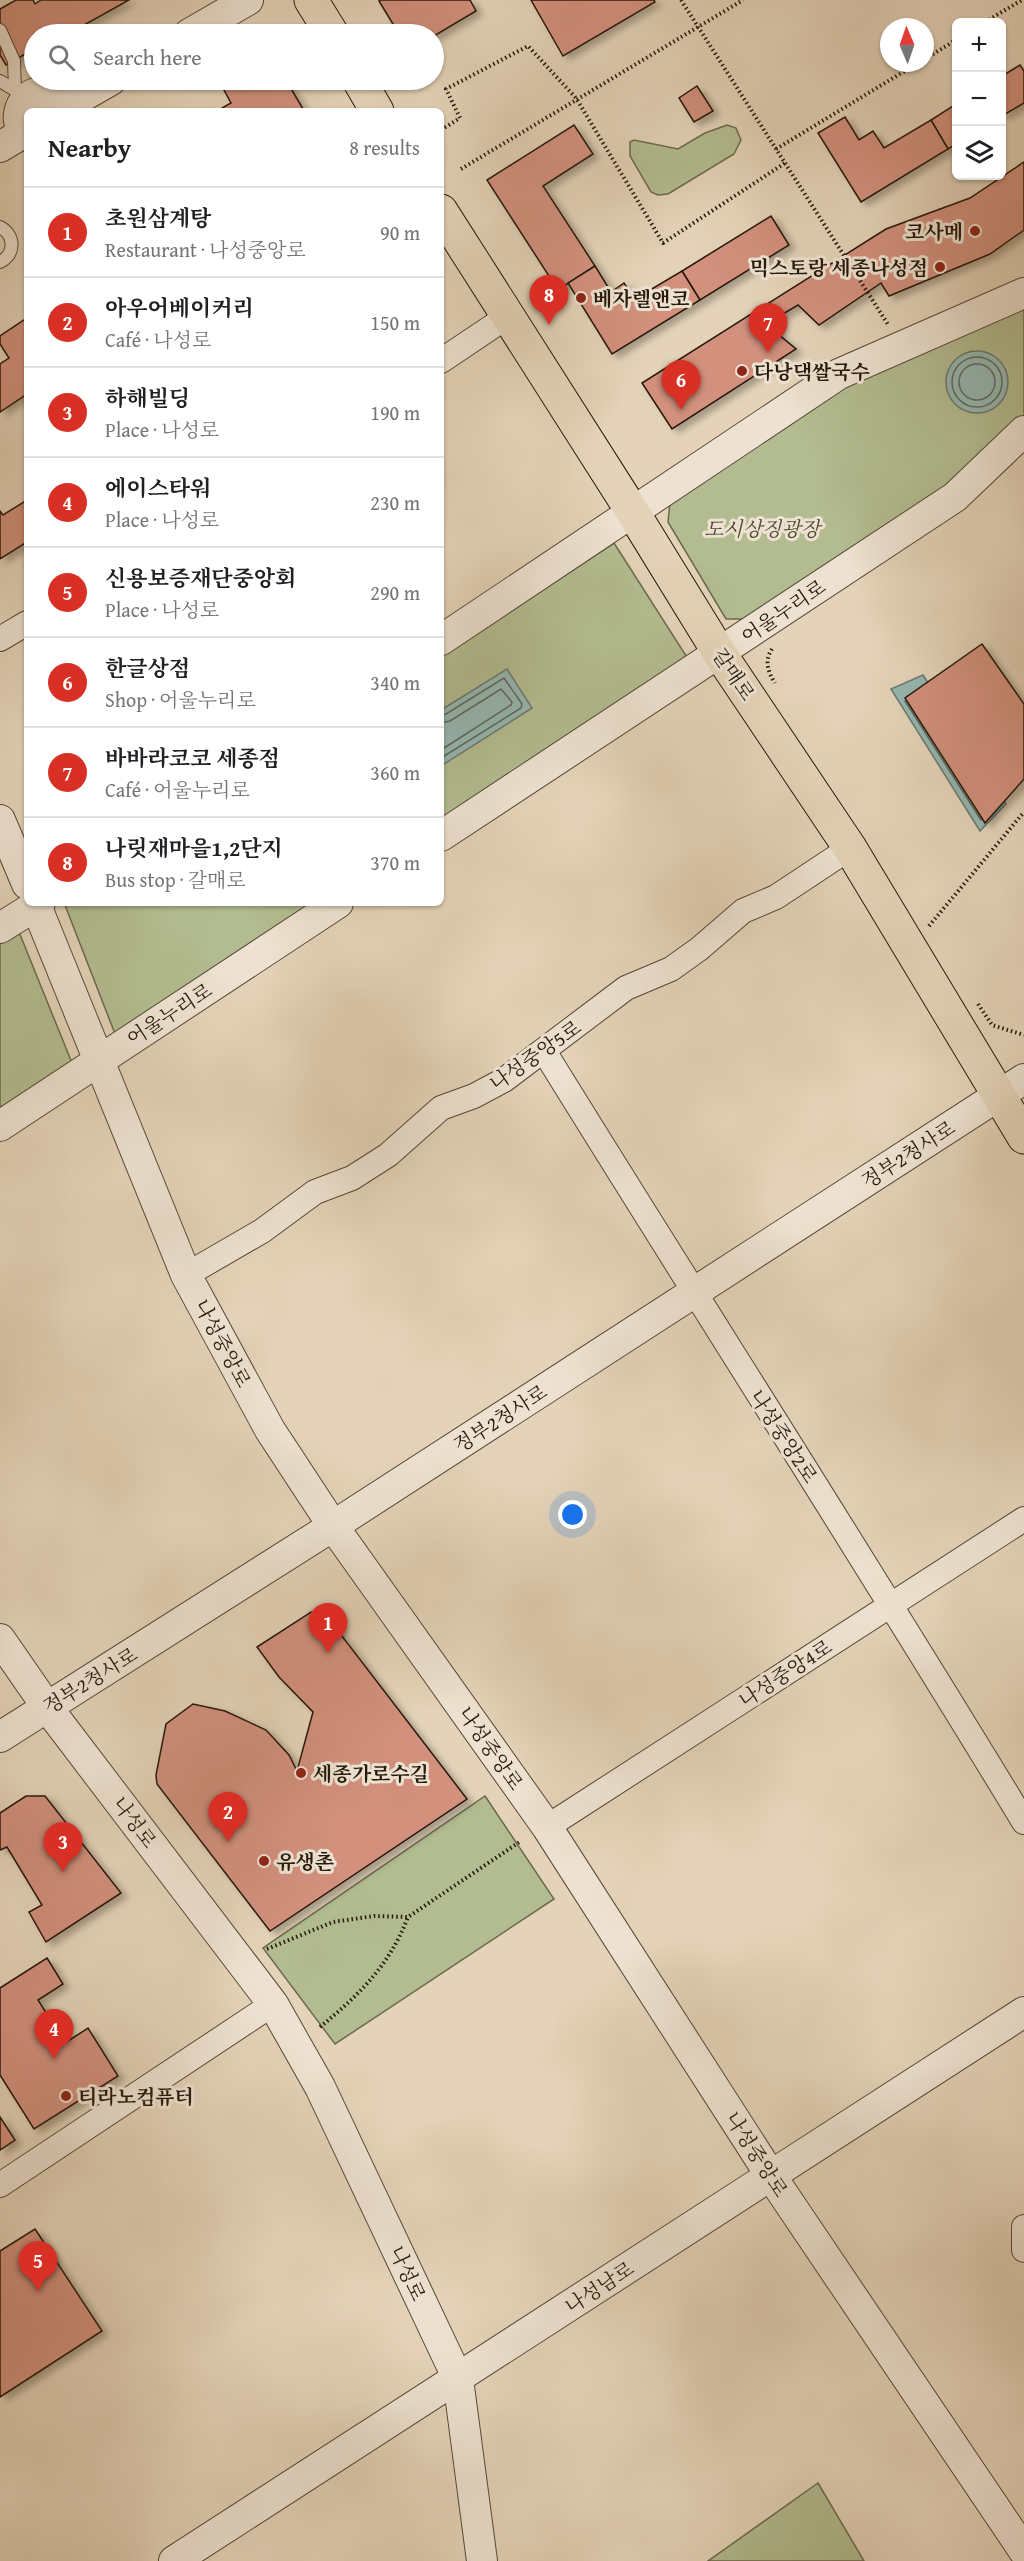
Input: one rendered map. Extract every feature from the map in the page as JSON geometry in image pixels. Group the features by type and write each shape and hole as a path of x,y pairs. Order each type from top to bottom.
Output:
{"main road":[{"path":"311,0 326,24"},
{"path":"364,90 375,108"},
{"name":"갈매로","path":"444,216 632,510 720,654 1011,1088 1024,1137"}],"street":[{"path":"206,24 248,0"},
{"path":"60,108 93,90"},
{"path":"24,131 19,128 13,116 15,103 20,98 31,92 44,95 54,108"},
{"path":"0,147 24,133"},
{"path":"444,638 632,510 839,374 1024,293"},
{"path":"444,359 508,316"},
{"name":"어울누리로","path":"444,834 955,497 1024,431"},
{"path":"0,639 24,625"},
{"name":"나성중앙로","path":"0,820 24,876"},
{"name":"나성중앙5로","path":"186,1275 262,1231 315,1192 352,1178 388,1155 441,1108 474,1096 504,1080 626,988 670,969 699,949 743,911 776,897 850,848"},
{"path":"0,928 26,906"},
{"name":"나성중앙로","path":"37,906 186,1275 270,1430 333,1526 547,1827 771,2176 1019,2534"},
{"name":"어울누리로","path":"0,1126 333,906"},
{"name":"나성중앙2로","path":"544,1050 693,1292 891,1604 1024,1822"},
{"name":"정부2청사로","path":"0,1737 333,1526 1011,1088"},
{"name":"나성중앙4로","path":"547,1827 1024,1519"},
{"name":"나성로","path":"0,1639 47,1707 273,2004 320,2087 458,2379 482,2561"},
{"path":"0,2185 273,2004"},
{"name":"나성남로","path":"174,2561 1024,2012"},
{"path":"1024,2227 1024,2250"}],"lane":[{"path":"0,30 14,61 15,90 0,81"},
{"path":"0,227 10,234 13,246 8,256 0,262"}],"path":[{"path":"681,0 895,335"},
{"path":"461,169 743,0"},
{"path":"992,18 1022,0"},
{"path":"934,54 952,43"},
{"path":"444,128 460,118 446,89 528,46 576,98 663,243 785,163"},
{"path":"776,149 903,72"},
{"path":"775,645 769,654 767,671 780,691"},
{"path":"929,926 1024,812"},
{"path":"923,916 935,936"},
{"path":"974,997 992,1025 1024,1035"},
{"path":"320,2027 347,2004 376,1974 397,1944 408,1917 521,1841"},
{"path":"267,1949 333,1922 374,1916 408,1917"}],"green space":[{"path":"727,125 736,128 741,140 734,154 668,194 658,195 651,192 630,156 630,142 634,140 678,149 705,133"},
{"name":"도시상징광장","path":"1024,301 1024,419 956,485 769,609 743,619 726,619 668,522 670,502 860,377"},
{"path":"614,543 690,662 444,824 444,655"},
{"path":"65,906 319,906 117,1039"},
{"path":"19,932 72,1063 0,1109 0,944"},
{"path":"485,1796 554,1899 335,2044 263,1948"},
{"path":"818,2483 864,2561 708,2561"}],"water":[{"path":"971,351 983,351 999,360 1006,370 1008,382 1006,394 999,404 983,413 971,413 960,408 951,399 946,388 946,376 951,365 960,356"},
{"path":"507,669 532,708 444,764 444,708"},
{"path":"923,675 1006,804 980,831 891,689"}],"building":[{"path":"16,0 33,0 35,4 41,0 129,0 86,24 24,24 24,55 6,65 0,55 0,9"},
{"path":"470,0 476,11 444,30 444,24 393,24 379,1"},
{"path":"531,0 654,0 655,2 563,56"},
{"path":"1020,65 1024,71 1024,103 1006,114 1006,74"},
{"path":"697,86 713,111 694,122 679,98"},
{"path":"224,90 292,90 302,108 222,108 231,103"},
{"path":"952,107 952,146 948,149 931,120"},
{"path":"845,117 859,140 873,131 884,148 931,120 948,149 861,202 818,133"},
{"path":"574,125 593,154 543,186 595,266 558,290 487,180"},
{"path":"1024,162 1024,230 990,254 889,296 881,283 819,325 798,305 766,324 796,349 672,429 642,383 886,229 970,198 997,180 1006,180 1006,174"},
{"path":"771,216 789,245 700,300 682,271"},
{"path":"595,266 611,292 624,283 635,299 682,271 700,300 612,354 568,283"},
{"path":"24,320 24,396 0,412 0,364 9,358 0,344 0,336"},
{"path":"24,502 24,544 0,559 0,511 3,515"},
{"path":"982,644 1024,704 1024,779 985,823 905,698"},
{"name":"세종가로수길","path":"311,1612 332,1623 467,1799 270,1931 157,1784 156,1775 166,1724 193,1704 225,1711 266,1730 289,1755 297,1771 313,1712 279,1677 257,1647"},
{"path":"26,1796 45,1796 121,1893 46,1942 29,1912 42,1905 7,1847 0,1850 0,1813"},
{"path":"47,1958 63,1984 38,2000 65,2043 88,2028 118,2076 34,2129 0,2075 0,1988"},
{"path":"0,2117 15,2140 0,2150"},
{"path":"35,2229 102,2331 0,2397 0,2251"}],"place":[{"name":"코사메","path":"975,231"},
{"name":"믹스토랑 세종나성점","path":"940,267"},
{"name":"베자렐앤코","path":"581,298"},
{"name":"나릿재마을1,2단지","path":"549,325"},
{"name":"바바라코코 세종점","path":"768,353"},
{"name":"다낭댁쌀국수","path":"742,371"},
{"name":"한글상점","path":"681,410"},
{"name":"초원삼계탕","path":"328,1653"},
{"name":"세종가로수길","path":"301,1773"},
{"name":"아우어베이커리","path":"228,1842"},
{"name":"유생촌","path":"264,1861"},
{"name":"하해빌딩","path":"63,1872"},
{"name":"에이스타워","path":"54,2059"},
{"name":"티라노컴퓨터","path":"66,2096"},
{"name":"신용보증재단중앙회","path":"38,2291"}]}
